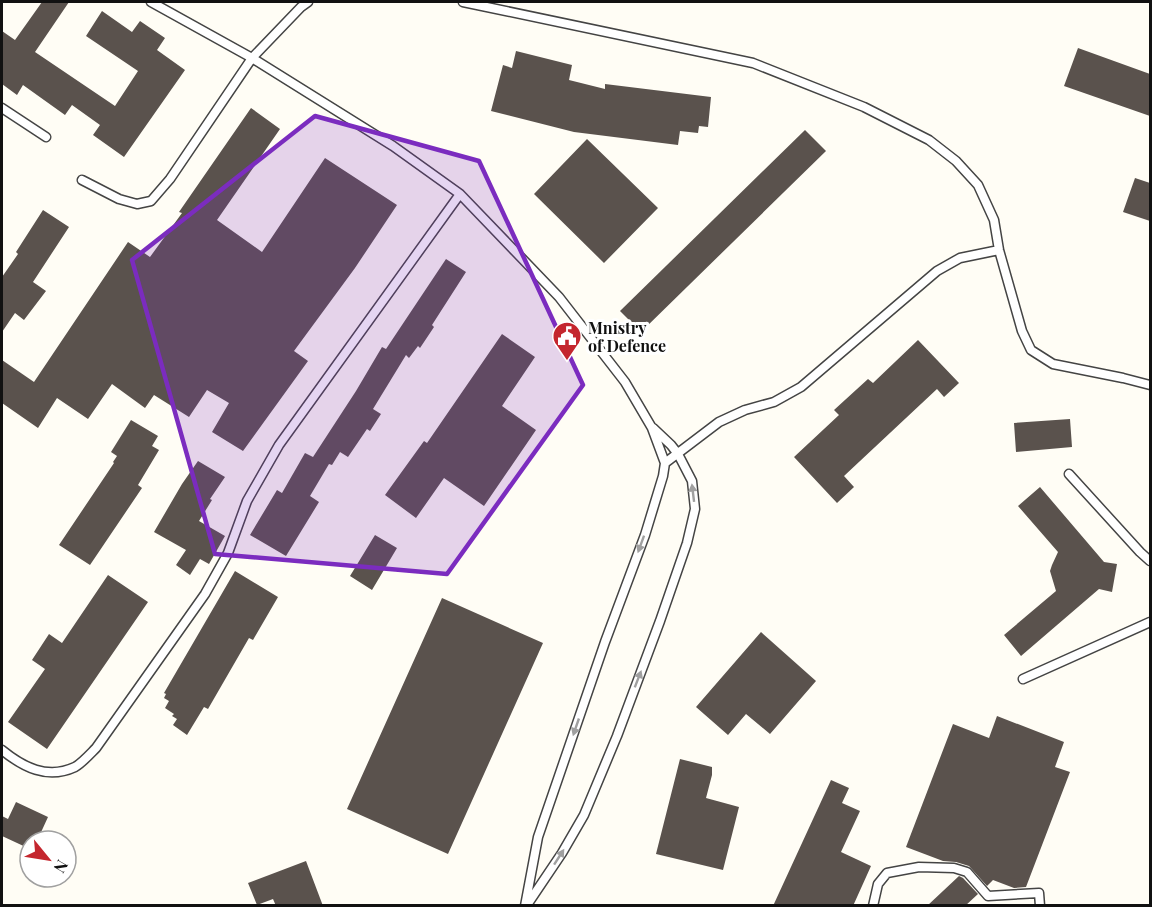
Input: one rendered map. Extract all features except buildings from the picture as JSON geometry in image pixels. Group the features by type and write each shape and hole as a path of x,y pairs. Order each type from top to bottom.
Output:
{"lane":[{"path":"151,2 252,58 393,146 460,194 559,297 625,382 652,428 665,463 663,476 648,526 605,642 538,837 526,906"},
{"path":"82,180 119,199 137,204 151,201 170,178 252,58 308,2"},
{"path":"463,2 753,63 864,107 929,140 956,161 978,185 994,220 999,250 1022,332 1031,350 1053,364 1150,385"},
{"path":"2,108 46,137"},
{"path":"2,750 30,768 51,773 76,766 96,748 205,594 228,553 247,501 279,445 460,194"},
{"path":"665,463 719,422 745,410 774,402 801,387 936,271 960,258 999,250"},
{"path":"526,906 562,853 584,815 617,736 687,543 695,509 692,481 672,445 652,428"},
{"path":"1069,474 1150,561"},
{"path":"1023,679 1150,622"},
{"path":"873,906 878,884 887,873 919,867 954,868 967,872 988,896 1039,893 1040,906"}],"highlighted area":[{"path":"315,116 479,161 583,385 447,574 215,554 132,260"}],"place":[{"name":"Mnistry of Defence","path":"567,362"}]}
